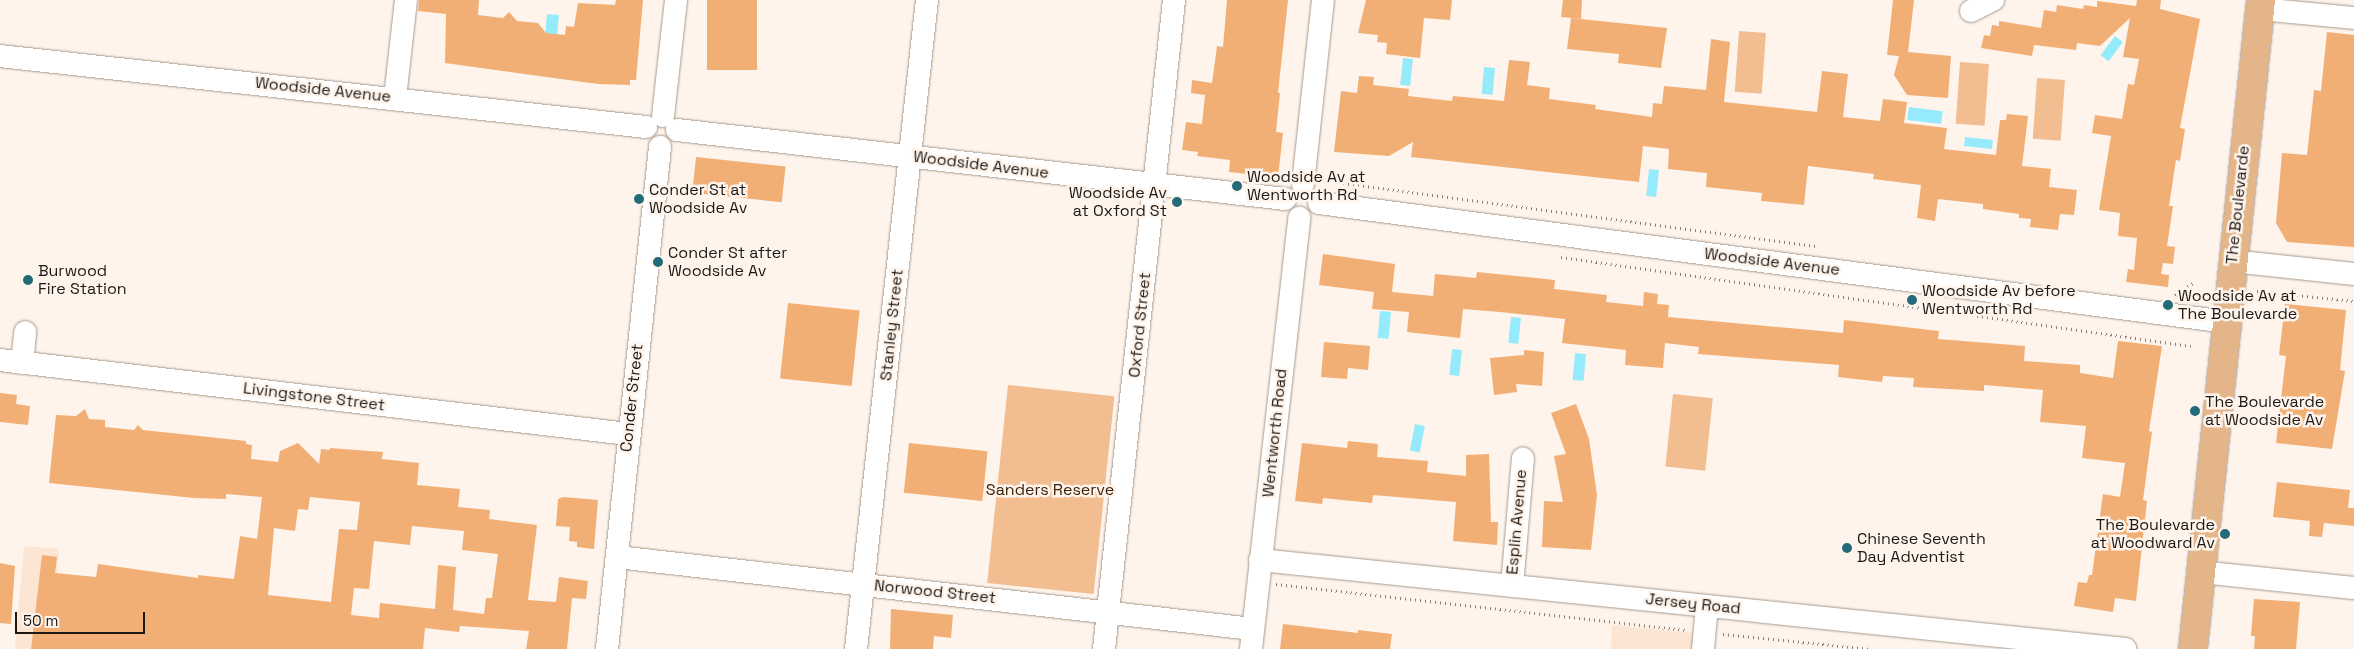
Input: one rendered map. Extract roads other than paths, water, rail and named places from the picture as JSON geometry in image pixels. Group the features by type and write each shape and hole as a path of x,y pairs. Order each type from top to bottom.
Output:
{"main road":[{"name":"The Boulevarde","path":"2194,649 2232,261 2260,5"}],"street":[{"path":"395,98 406,0"},
{"path":"662,124 676,0"},
{"name":"Stanley Street","path":"856,649 927,0"},
{"name":"Oxford Street","path":"1104,649 1174,0"},
{"path":"1302,184 1323,0"},
{"path":"1971,11 1993,0"},
{"path":"2260,5 2354,18"},
{"name":"Woodside Avenue","path":"0,56 662,124 1154,186 1285,199"},
{"name":"Conder Street","path":"607,649 628,434 660,147 648,141 662,124"},
{"path":"1302,184 1316,192 1319,202 1314,213 1299,218 1287,208 1285,199 1289,190 1302,184"},
{"name":"Woodside Avenue","path":"1319,202 2226,322"},
{"name":"Wentworth Road","path":"1252,639 1299,218"},
{"path":"2232,261 2354,274"},
{"path":"22,363 25,332"},
{"name":"Livingstone Street","path":"0,360 628,434"},
{"name":"Esplin Avenue","path":"1512,586 1523,458"},
{"name":"Norwood Street","path":"617,557 1108,611 1252,639"},
{"name":"Jersey Road","path":"1260,560 2125,649"},
{"path":"2201,572 2354,588"},
{"path":"1704,640 1707,606"}],"water":[{"path":"547,14 559,15 557,36 545,35"},
{"path":"2115,36 2123,42 2109,61 2101,55"},
{"path":"1403,58 1413,59 1410,86 1400,85"},
{"path":"1484,67 1495,68 1493,95 1482,94"},
{"path":"1909,107 1943,111 1941,124 1907,120"},
{"path":"1965,137 1993,140 1992,149 1964,146"},
{"path":"1649,169 1659,170 1656,197 1646,196"},
{"path":"1380,311 1391,312 1389,339 1378,338"},
{"path":"1511,317 1521,318 1518,344 1508,343"},
{"path":"1452,349 1462,350 1459,376 1449,375"},
{"path":"1575,353 1586,354 1584,381 1573,380"},
{"path":"1415,424 1425,426 1420,452 1410,451"}],"place":[{"name":"Woodside Av at Wentworth Rd","path":"1237,186"},
{"name":"Conder St at Woodside Av","path":"639,199"},
{"name":"Woodside Av at Oxford St","path":"1177,202"},
{"name":"Conder St after Woodside Av","path":"658,262"},
{"name":"Burwood Fire Station","path":"28,280"},
{"name":"Woodside Av before Wentworth Rd","path":"1912,300"},
{"name":"Woodside Av at The Boulevarde","path":"2168,305"},
{"name":"The Boulevarde at Woodside Av","path":"2195,411"},
{"name":"The Boulevarde at Woodward Av","path":"2225,534"},
{"name":"Chinese Seventh Day Adventist","path":"1847,548"}],"park label":[{"name":"Sanders Reserve","path":"1050,490"}]}
